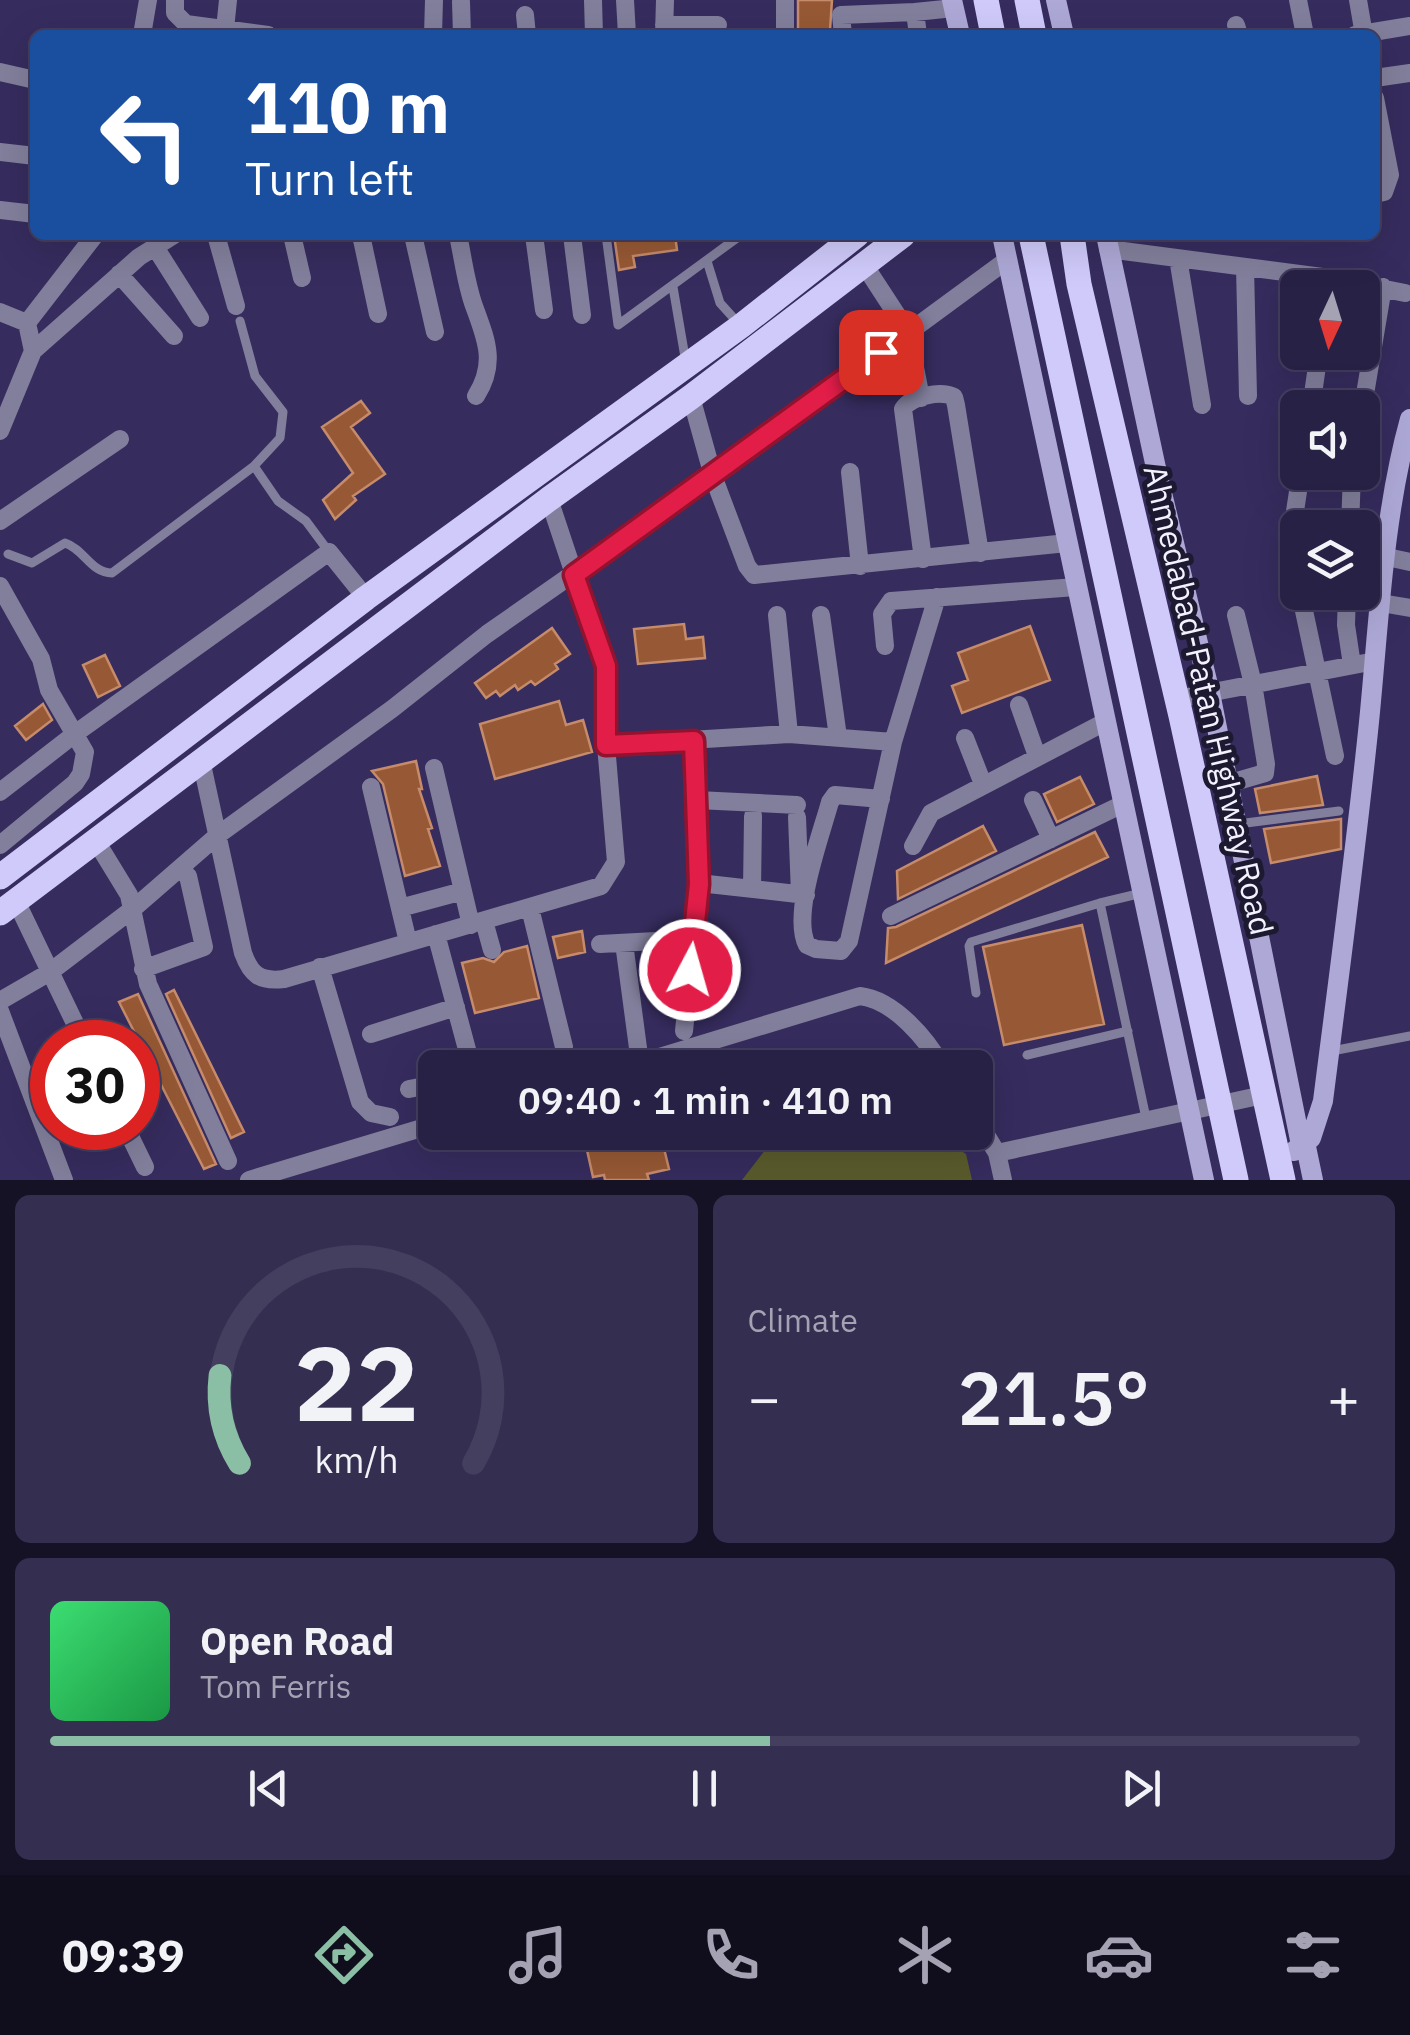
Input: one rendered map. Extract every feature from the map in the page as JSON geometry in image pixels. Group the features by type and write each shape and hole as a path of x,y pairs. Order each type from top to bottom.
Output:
{"main road":[{"path":"986,0 992,30"},
{"path":"1027,0 1033,30"},
{"path":"0,877 366,598 741,326 851,240"},
{"path":"8,907 549,499 760,346 895,240"},
{"path":"1032,240 1236,1180"},
{"name":"Ahmedabad-Patan Highway Road","path":"1073,240 1079,284 1177,699 1263,1095 1291,1156"},
{"path":"741,326 760,346"}],"street":[{"path":"143,30 148,0"},
{"path":"175,0 175,14 180,20 232,30"},
{"path":"225,29 228,0"},
{"path":"433,30 434,0"},
{"path":"592,0 594,30"},
{"path":"625,0 627,30"},
{"path":"665,0 664,30 718,25"},
{"path":"785,0 785,30"},
{"path":"1056,0 1063,30"},
{"path":"1298,0 1304,30"},
{"path":"1358,0 1361,30"},
{"path":"462,2 462,30"},
{"path":"841,8 914,12 953,4 959,30"},
{"path":"914,12 917,30"},
{"path":"526,15 527,30"},
{"path":"1380,31 1410,26"},
{"path":"0,72 30,79"},
{"path":"1380,77 1410,73"},
{"path":"1380,124 1390,175 1384,192 1380,193"},
{"path":"0,152 30,155"},
{"path":"0,210 30,213"},
{"path":"33,351 27,323 91,240"},
{"path":"0,431 33,351 120,274 166,240"},
{"path":"217,240 238,314"},
{"path":"293,240 302,278"},
{"path":"361,240 378,314"},
{"path":"414,240 436,332"},
{"path":"459,240 473,304 490,354 476,396"},
{"path":"535,240 544,310"},
{"path":"573,240 582,314"},
{"path":"1003,240 1204,1180"},
{"path":"1280,274 1107,242 1210,693 1291,1156 1313,1180"},
{"path":"155,247 200,318"},
{"path":"1178,258 1202,405"},
{"path":"0,1001 50,972 134,908 218,835 392,709 486,634 714,476 1007,260"},
{"path":"863,264 908,332 920,398"},
{"path":"1245,267 1248,396"},
{"path":"120,274 174,336"},
{"path":"1380,287 1405,293"},
{"path":"1366,390 1383,287"},
{"path":"0,312 27,323"},
{"path":"922,559 903,409 906,403 944,393 954,398 980,552"},
{"path":"692,397 714,476 746,566 754,576 1067,543"},
{"path":"1291,1156 1311,1138 1323,1102 1381,604 1402,450 1410,419"},
{"path":"0,522 120,439"},
{"path":"850,472 860,566"},
{"path":"202,760 250,972 260,978 272,980 320,968 602,886 616,862 606,745 606,666 549,499"},
{"path":"0,792 329,552 366,598"},
{"path":"1387,557 1410,562"},
{"path":"0,586 41,659 49,690 85,752 75,784 0,845"},
{"path":"885,646 882,614 891,600 1076,588"},
{"path":"697,800 797,811 803,937 807,945 816,949 840,951 849,940 893,742 936,597"},
{"path":"1381,604 1410,608"},
{"path":"1304,610 1336,756"},
{"path":"1346,610 1352,665"},
{"path":"777,615 790,734"},
{"path":"822,615 838,738"},
{"path":"1227,784 1265,773 1253,684 1236,615"},
{"path":"1177,699 1375,661"},
{"path":"1018,705 1037,756"},
{"path":"913,846 931,813 1106,722"},
{"path":"606,745 790,734 893,742"},
{"path":"965,738 982,784"},
{"path":"684,1031 699,884 694,741"},
{"path":"434,768 463,891 492,950"},
{"path":"371,787 408,942"},
{"path":"803,895 834,795 881,799"},
{"path":"1033,800 1051,839"},
{"path":"891,916 1123,804"},
{"path":"752,889 753,816"},
{"path":"96,841 134,908 143,969 228,1161"},
{"path":"143,969 204,947 188,876"},
{"path":"699,884 803,895"},
{"path":"400,908 463,891"},
{"path":"8,907 50,972 73,1020"},
{"path":"530,908 564,1046"},
{"path":"436,934 467,1050"},
{"path":"600,944 693,939"},
{"path":"624,943 638,1048"},
{"path":"320,968 360,1102 371,1113 390,1117"},
{"path":"682,1050 860,996 881,1000 895,1011 929,1050"},
{"path":"371,1034 456,1008"},
{"path":"0,1011 64,1180"},
{"path":"409,1090 418,1088"},
{"path":"997,1153 1263,1095"},
{"path":"249,1180 418,1129"},
{"path":"993,1146 1003,1180"},
{"path":"137,1150 145,1166"}],"lane":[{"path":"607,240 618,325 734,240"},
{"path":"708,260 720,303 741,326"},
{"path":"673,287 686,365"},
{"path":"8,554 32,562 65,543 98,570 112,572 254,466 280,438 284,419 279,405 254,376 238,314"},
{"path":"254,466 278,501 306,520 329,552"},
{"path":"1234,824 1339,811"},
{"path":"976,993 968,946 971,942 1142,893"},
{"path":"1100,903 1146,1118"},
{"path":"1027,1055 1128,1031"},
{"path":"1329,1051 1410,1036"}],"shaded area":[{"path":"765,1150 960,1150 966,1154 972,1180 742,1180"}],"building":[{"path":"798,0 832,0 830,30 798,30"},
{"path":"615,240 676,240 677,250 633,256 635,267 619,270"},
{"path":"361,401 370,413 351,427 385,474 353,496 356,500 335,519 323,500 353,473 322,427"},
{"path":"684,624 686,639 703,637 705,658 638,664 634,629"},
{"path":"1030,626 1050,680 962,713 952,686 968,680 958,653"},
{"path":"552,628 570,654 555,664 558,669 535,685 531,681 518,690 515,685 500,696 496,691 486,698 475,683"},
{"path":"105,655 120,686 98,697 83,665"},
{"path":"559,701 566,725 583,720 592,752 495,779 480,724"},
{"path":"43,704 52,720 26,740 15,726"},
{"path":"416,761 419,789 432,828 428,829 440,866 405,876 383,784 372,771"},
{"path":"1317,776 1323,805 1260,813 1255,789"},
{"path":"1080,777 1094,804 1057,822 1044,794"},
{"path":"1341,819 1341,849 1271,863 1264,829"},
{"path":"983,826 996,851 898,899 897,871"},
{"path":"1095,832 1108,857 886,963 888,928"},
{"path":"1082,925 1104,1024 1004,1045 983,947"},
{"path":"582,931 585,952 558,958 553,937"},
{"path":"527,946 539,998 475,1013 462,963 483,958 494,962 504,952"},
{"path":"174,990 244,1132 231,1138 166,994"},
{"path":"138,994 150,1020 128,1020 119,1002"},
{"path":"160,1042 216,1164 204,1169 160,1083"},
{"path":"587,1150 664,1150 669,1169 647,1174 649,1180 593,1177"}],"route":[{"path":"690,970 699,884 694,741 606,745 606,666 574,575 881,352"}]}
